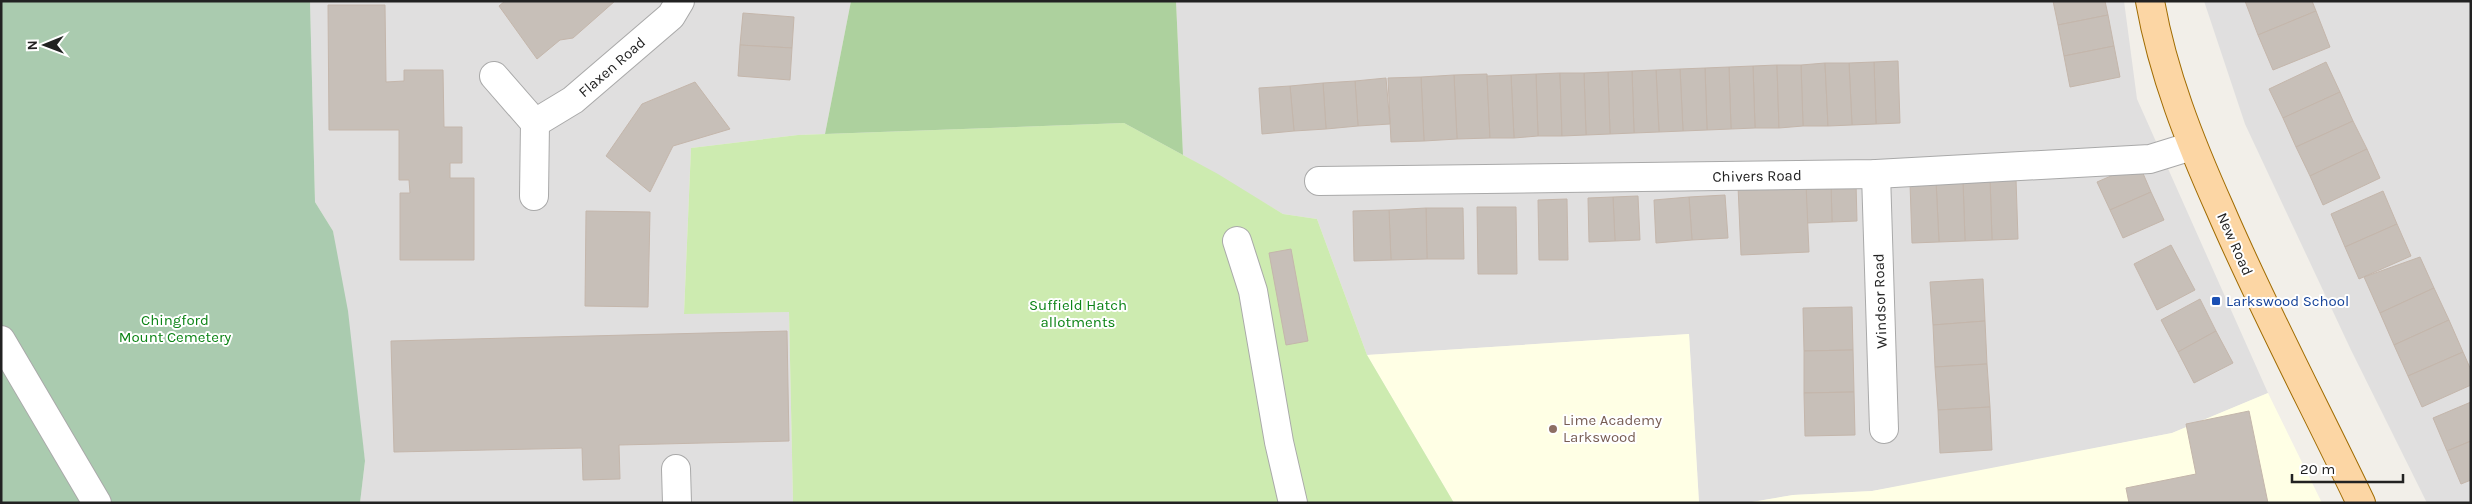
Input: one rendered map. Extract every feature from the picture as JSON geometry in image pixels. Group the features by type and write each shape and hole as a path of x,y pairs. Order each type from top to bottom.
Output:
{"main road":[{"name":"New Road","path":"2150,1 2165,68 2192,146 2247,271 2361,503"}],"street":[{"name":"Flaxen Road","path":"535,123 573,100 671,16 680,1"},
{"path":"494,76 535,123 534,196"},
{"name":"Chivers Road","path":"1319,181 1876,174 2150,159 2192,146"},
{"name":"Windsor Road","path":"1876,174 1884,429"},
{"path":"1237,241 1253,291 1279,442 1293,503"},
{"path":"1,340 97,503"},
{"path":"676,469 677,503"}],"shaded area":[{"path":"310,1 851,1 825,134 798,135 691,148 684,313 789,312 793,503 360,503 365,461 333,231 315,202"},
{"path":"1176,1 2124,1 2137,99 2268,393 2172,433 1919,483 1872,491 1793,495 1746,503 1699,503 1689,334 1367,355 1317,219 1283,214 1183,155"},
{"path":"2204,1 2471,1 2471,503 2427,503 2351,350 2245,124"},
{"name":"Lime Academy Larkswood","path":"1689,334 1699,503 1454,503 1367,355"},
{"path":"2268,393 2322,503 1746,503 1793,495 1872,491 2172,433"}],"green space":[{"name":"Chingford Mount Cemetery","path":"1,1 310,1 315,202 333,231 348,311 365,461 360,503 1,503"},
{"path":"851,1 1176,1 1183,155 1124,123 825,134"},
{"name":"Suffield Hatch allotments","path":"1124,123 1218,174 1283,214 1317,219 1367,355 1454,503 793,503 789,312 684,314 691,148 798,135"}],"building":[{"path":"505,1 615,1 573,38 560,40 537,59 499,6"},
{"path":"2053,1 2105,1 2108,15 2058,25"},
{"path":"2245,1 2312,1 2316,11 2258,35"},
{"path":"328,5 385,5 386,82 404,81 404,70 443,70 444,127 462,127 462,163 450,163 450,178 474,178 474,260 400,260 400,193 410,193 409,180 399,180 399,130 329,130"},
{"path":"2316,11 2330,47 2273,70 2258,35"},
{"path":"743,13 794,17 792,48 740,45"},
{"path":"2108,15 2114,46 2064,56 2058,25"},
{"path":"740,45 792,48 790,80 738,76"},
{"path":"2114,46 2120,77 2070,87 2064,56"},
{"path":"1898,61 1900,123 1876,124 1874,62"},
{"path":"1874,62 1876,124 1852,125 1849,63"},
{"path":"2326,62 2340,92 2283,118 2269,89"},
{"path":"1825,63 1828,126 1803,126 1801,65"},
{"path":"1825,63 1849,63 1852,125 1828,126"},
{"path":"1777,65 1779,128 1755,128 1753,66"},
{"path":"1777,65 1801,65 1803,126 1779,128"},
{"path":"1753,66 1755,128 1731,129 1729,67"},
{"path":"1729,67 1731,129 1707,130 1705,68"},
{"path":"1705,68 1707,130 1683,131 1680,69"},
{"path":"1680,69 1683,131 1659,132 1656,70"},
{"path":"1656,70 1659,132 1634,133 1632,71"},
{"path":"1632,71 1634,133 1610,134 1608,72"},
{"path":"1608,72 1610,134 1586,135 1584,73"},
{"path":"1560,73 1562,136 1538,136 1536,74"},
{"path":"1560,73 1584,73 1586,135 1562,136"},
{"path":"1487,74 1490,138 1457,139 1454,75"},
{"path":"1536,74 1538,136 1514,138 1511,75"},
{"path":"1454,75 1457,139 1424,141 1421,77"},
{"path":"1511,75 1514,138 1490,138 1487,76"},
{"path":"1421,77 1424,141 1391,142 1388,78"},
{"path":"1386,78 1390,124 1358,126 1355,81"},
{"path":"1355,81 1358,126 1326,129 1323,83"},
{"path":"695,82 730,129 673,146 650,192 606,156 642,104"},
{"path":"1323,83 1326,129 1294,131 1290,86"},
{"path":"1290,86 1294,131 1262,134 1259,88"},
{"path":"2340,92 2353,121 2296,147 2283,118"},
{"path":"2353,121 2367,149 2310,176 2296,147"},
{"path":"2367,149 2380,178 2323,205 2310,176"},
{"path":"2139,164 2151,192 2110,210 2097,182"},
{"path":"1990,179 2016,179 2018,239 1992,240"},
{"path":"1990,179 1992,240 1965,241 1963,181"},
{"path":"1936,181 1963,181 1965,241 1939,242"},
{"path":"1936,181 1939,242 1912,243 1910,183"},
{"path":"1831,183 1856,183 1857,221 1832,222"},
{"path":"1831,183 1832,222 1807,223 1806,184"},
{"path":"1806,184 1809,252 1741,255 1738,186"},
{"path":"2383,191 2397,224 2345,247 2331,214"},
{"path":"2151,192 2164,220 2123,238 2110,210"},
{"path":"1725,195 1728,238 1692,240 1689,197"},
{"path":"1638,196 1640,240 1615,241 1613,197"},
{"path":"1613,197 1615,241 1589,242 1588,198"},
{"path":"1689,197 1692,240 1656,243 1654,200"},
{"path":"1567,199 1568,260 1539,260 1538,200"},
{"path":"1477,207 1516,207 1517,274 1478,274"},
{"path":"1426,208 1463,208 1464,259 1427,259"},
{"path":"1426,208 1427,259 1391,260 1389,210"},
{"path":"1389,210 1391,260 1354,261 1353,211"},
{"path":"586,211 650,212 648,307 585,306"},
{"path":"2397,224 2411,256 2359,279 2345,247"},
{"path":"2171,245 2195,290 2157,310 2134,264"},
{"path":"1291,249 1308,341 1286,345 1269,253"},
{"path":"2420,257 2434,288 2380,313 2364,277"},
{"path":"1983,279 1985,321 1933,325 1930,282"},
{"path":"2434,288 2449,320 2394,345 2380,313"},
{"path":"2200,299 2216,331 2178,352 2161,320"},
{"path":"1852,307 1853,350 1804,351 1803,308"},
{"path":"2449,320 2463,352 2408,376 2394,345"},
{"path":"1985,321 1987,364 1935,367 1933,325"},
{"path":"787,331 789,441 619,445 620,479 583,480 582,448 394,452 391,341"},
{"path":"2216,331 2233,363 2194,383 2178,352"},
{"path":"1853,350 1854,392 1804,393 1804,351"},
{"path":"2463,352 2471,370 2471,385 2422,407 2408,376"},
{"path":"1987,364 1990,407 1938,410 1935,367"},
{"path":"1854,392 1855,435 1805,436 1804,393"},
{"path":"2471,402 2471,441 2447,451 2433,418"},
{"path":"1990,407 1992,450 1940,453 1938,410"},
{"path":"2249,411 2268,503 2129,503 2126,488 2196,474 2186,424"},
{"path":"2471,441 2471,480 2461,484 2447,451"}],"place":[{"name":"Larkswood School","path":"2216,301"},
{"name":"Lime Academy Larkswood","path":"1553,429"}]}
